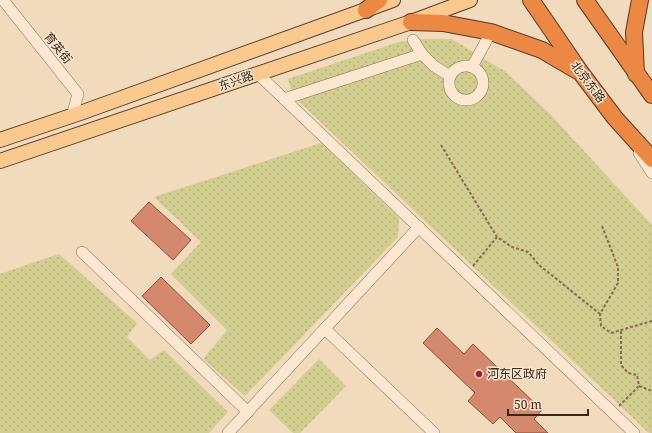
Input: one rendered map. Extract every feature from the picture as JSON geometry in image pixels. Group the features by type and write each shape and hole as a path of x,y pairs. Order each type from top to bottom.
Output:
{"highway":[{"path":"366,10 379,0"},
{"name":"北京东路","path":"531,0 581,73 615,118 652,158"},
{"path":"585,0 652,96"},
{"path":"636,74 634,32 640,0"},
{"path":"411,22 443,24 491,32 542,50 581,73"}],"main road":[{"name":"东兴路","path":"0,140 72,116 393,0"},
{"name":"东兴路","path":"0,161 411,22 470,0"}],"street":[{"name":"育英街","path":"3,0 78,94 72,116"},
{"path":"472,67 491,32"},
{"path":"413,40 422,54 434,66 450,76"},
{"path":"284,99 422,54"},
{"path":"466,66 472,67 477,70 483,80 481,92 472,100 461,100 451,93 448,82 450,76 456,69 466,66"},
{"path":"258,74 634,433"},
{"path":"615,118 652,173"},
{"path":"228,433 419,227"},
{"path":"82,252 248,412"},
{"path":"325,329 434,433"}],"path":[{"path":"441,145 497,237 512,246 528,252 539,265 600,314"},
{"path":"602,226 618,267 618,283 600,314 601,326 611,333 652,320"},
{"path":"467,273 497,237"},
{"path":"621,331 621,365 628,373 637,375 639,386"},
{"path":"613,412 639,386"},
{"path":"639,386 652,392"}],"shaded area":[{"path":"418,39 452,39 506,72 550,114 652,225 652,433 649,433 293,96 288,79 399,42"},
{"path":"321,143 399,218 398,237 245,396 203,359 227,330 171,274 201,242 154,197"},
{"path":"59,254 137,323 127,337 150,360 164,350 228,412 209,433 0,433 0,274"},
{"path":"319,359 346,386 300,433 293,433 269,410"}],"building":[{"path":"149,202 191,240 173,260 131,221"},
{"path":"161,277 210,325 191,344 142,296"},
{"name":"河东区政府","path":"437,328 464,354 473,344 542,410 534,419 548,433 516,433 500,417 493,424 468,401 475,393 423,343"}],"place":[{"name":"河东区政府","path":"479,374"}]}
